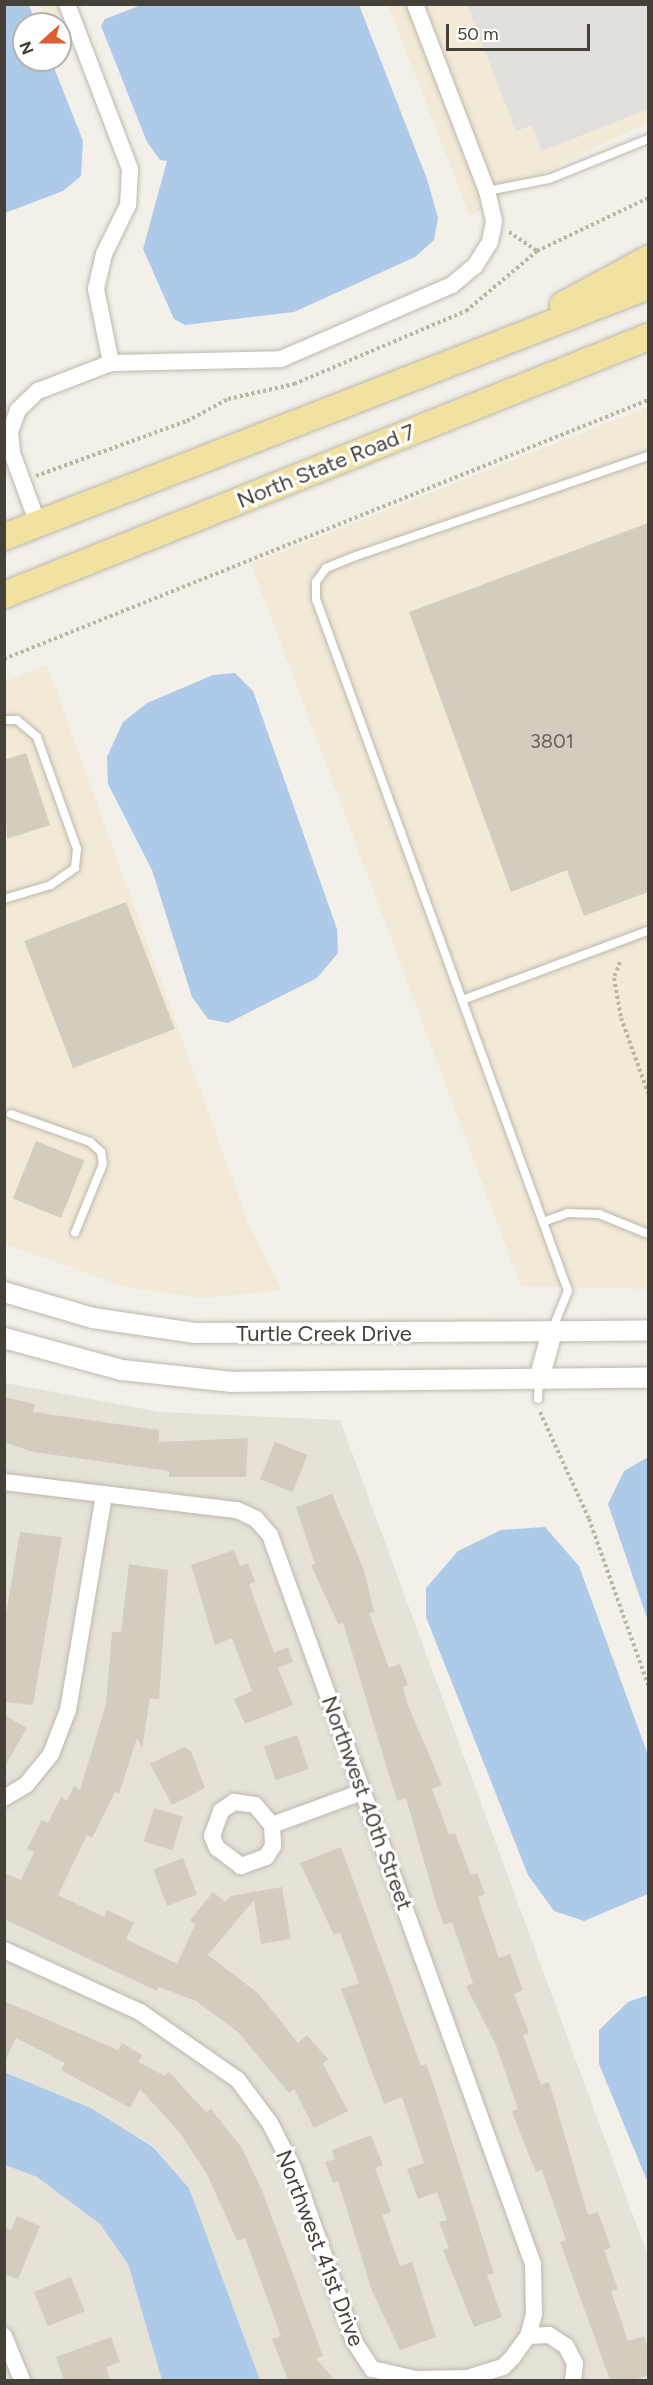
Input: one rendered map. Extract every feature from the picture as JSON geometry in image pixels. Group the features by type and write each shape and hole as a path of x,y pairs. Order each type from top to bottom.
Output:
{"main road":[{"path":"446,367 648,260"},
{"path":"4,537 446,367 648,286"},
{"name":"North State Road 7","path":"4,595 648,337"},
{"path":"459,413 648,356"}],"street":[{"path":"67,4 130,169 128,205 104,254 96,289 111,363"},
{"path":"38,524 12,453 10,432 18,410 38,391 111,363 281,359 452,285 475,266 490,242 494,221 487,190 415,4"},
{"name":"Turtle Creek Drive","path":"4,1292 93,1318 194,1333 648,1331"},
{"path":"539,1379 552,1332"},
{"path":"4,1338 122,1370 232,1382 648,1378"},
{"name":"Northwest 40th Street","path":"4,1482 237,1510 256,1519 270,1535 533,2264 528,2336"},
{"path":"4,1798 26,1785 51,1754 68,1710 104,1495"},
{"path":"272,1825 363,1792"},
{"name":"Northwest 41st Drive","path":"4,1950 140,2012 238,2080 270,2123 293,2168 354,2341 372,2369 394,2376 446,2378 505,2374"},
{"path":"505,2374 528,2336 549,2335 566,2346 575,2364 573,2380"},
{"path":"4,2336 22,2380"}],"lane":[{"path":"487,190 549,179 648,140"},
{"path":"552,1332 568,1290 316,599 316,582 326,568 356,556 648,456"},
{"path":"4,720 17,720 37,737 45,754 77,849 75,868 51,885 4,899"},
{"path":"462,1000 648,931"},
{"path":"11,1114 90,1142 101,1152 103,1164 75,1233"},
{"path":"543,1222 568,1214 599,1214 648,1234"},
{"path":"538,1399 539,1379"}],"path":[{"path":"494,221 537,251"},
{"path":"4,659 648,400"},
{"path":"620,963 614,978 621,1018 648,1093"},
{"path":"538,1399 648,1684"}],"shaded area":[{"path":"40,5 85,5 66,12 43,12"},
{"path":"388,5 648,5 648,122 560,164 470,216"},
{"path":"467,5 648,5 648,109 542,151 532,125 516,131"},
{"path":"648,407 648,1289 521,1286 251,564"},
{"path":"47,665 249,1225 282,1290 203,1298 126,1287 5,1244 4,682"},
{"path":"5,1383 160,1412 340,1420 648,2256 648,2380 260,2380 189,2188 153,2146 91,2108 5,2072"},
{"path":"4,2165 37,2177 100,2223 128,2264 162,2380 5,2380"}],"water":[{"path":"5,4 29,5 32,12 12,12 12,72 56,72 83,141 81,176 63,191 5,213"},
{"path":"144,4 359,5 427,179 438,218 434,240 415,257 294,312 185,325 174,319 143,249 167,161 160,160 147,142 101,26 105,19"},
{"path":"235,673 253,691 337,929 338,953 317,978 228,1023 208,1019 192,997 152,870 108,784 107,757 123,722 147,703 213,675"},
{"path":"648,1457 648,1621 608,1504 624,1471"},
{"path":"545,1527 579,1566 648,1755 648,1894 584,1921 554,1911 528,1875 426,1617 426,1588 458,1551 501,1530"},
{"path":"648,1995 648,2183 599,2064 599,2030 628,2002"},
{"path":"4,2072 91,2108 153,2147 189,2188 260,2380 162,2380 128,2264 100,2224 37,2177 5,2165"}],"building":[{"path":"648,523 648,892 584,916 567,870 511,892 409,612"},
{"path":"26,753 50,825 7,839 4,760"},
{"path":"126,902 175,1029 73,1068 24,941"},
{"path":"36,1141 84,1160 61,1218 13,1198"},
{"path":"4,1397 35,1404 33,1412 159,1430 159,1442 248,1438 246,1477 169,1477 169,1471 33,1452 4,1442"},
{"path":"275,1442 307,1455 292,1492 260,1479"},
{"path":"332,1494 364,1570 374,1612 369,1613 389,1668 400,1664 408,1685 403,1687 407,1703 442,1785 432,1789 449,1835 455,1833 471,1875 477,1873 485,1894 478,1897 499,1958 510,1954 523,1990 514,1994 529,2033 523,2035 541,2085 549,2082 588,2215 598,2212 611,2248 604,2250 618,2289 611,2291 628,2341 644,2336 648,2350 648,2375 634,2380 610,2380 560,2242 566,2240 542,2170 536,2172 512,2111 518,2109 496,2045 466,1986 473,1983 452,1922 444,1925 406,1798 397,1801 343,1623 338,1624 311,1565 315,1564 296,1507"},
{"path":"20,1532 62,1537 33,1705 4,1702 4,1625"},
{"path":"234,1550 240,1566 248,1563 255,1582 249,1584 274,1653 288,1647 293,1662 278,1668 293,1705 245,1724 234,1699 252,1691 232,1638 215,1645 191,1565"},
{"path":"129,1564 168,1570 159,1699 150,1698 142,1748 137,1738 119,1794 115,1792 92,1838 87,1835 58,1895 104,1917 107,1910 134,1923 126,1939 177,1964 195,1925 190,1920 213,1892 225,1902 231,1896 282,1887 291,1939 261,1944 254,1900 208,1955 259,1994 298,2043 307,2035 328,2059 323,2064 348,2111 314,2128 294,2089 289,2093 239,2033 196,2001 159,1987 157,1991 4,1919 4,1873 21,1880 34,1852 27,1849 42,1820 48,1823 61,1797 67,1801 74,1786 80,1790 106,1704 112,1632 121,1632"},
{"path":"4,1715 27,1728 4,1768"},
{"path":"297,1735 309,1769 276,1780 264,1746"},
{"path":"184,1747 191,1751 205,1788 172,1805 150,1764"},
{"path":"154,1808 183,1817 172,1850 144,1841"},
{"path":"341,1847 421,2066 426,2064 434,2086 494,2273 487,2275 502,2317 474,2327 443,2250 449,2248 439,2222 447,2220 437,2192 418,2199 407,2169 424,2163 402,2097 384,2104 341,1989 359,1983 340,1933 334,1935 300,1863"},
{"path":"183,1858 197,1894 167,1906 153,1869"},
{"path":"4,2001 118,2050 122,2043 142,2055 138,2062 165,2076 169,2072 206,2112 211,2109 242,2148 263,2193 323,2356 316,2358 334,2380 288,2380 272,2339 281,2336 245,2238 237,2241 207,2174 180,2133 140,2089 130,2108 61,2070 65,2063 16,2038 4,2063"},
{"path":"371,2135 383,2165 375,2168 391,2212 382,2215 400,2266 412,2262 436,2337 400,2350 372,2291 338,2181 333,2183 325,2162 335,2159 332,2150"},
{"path":"17,2216 40,2226 18,2279 4,2274 4,2227 11,2230"},
{"path":"71,2277 85,2311 48,2326 34,2292"},
{"path":"111,2337 120,2362 106,2367 110,2380 64,2380 56,2357"}]}
